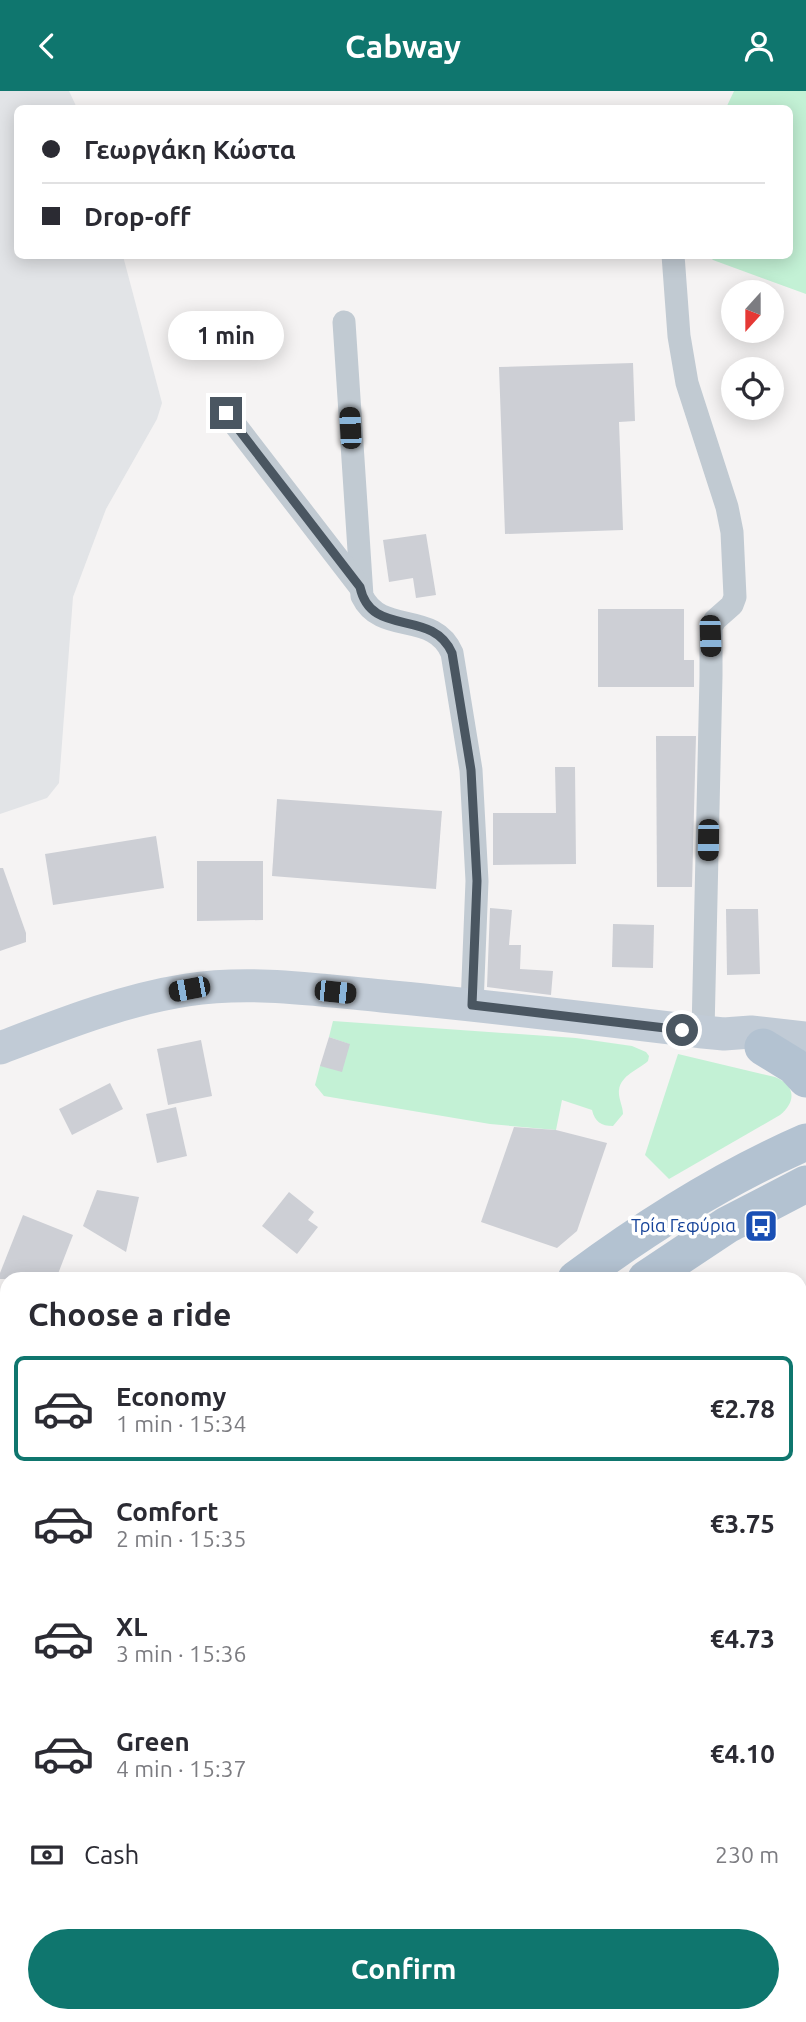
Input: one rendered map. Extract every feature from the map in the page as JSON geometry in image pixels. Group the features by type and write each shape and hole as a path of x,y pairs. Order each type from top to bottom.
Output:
{"main road":[{"path":"0,1048 56,1026 142,999 189,989 258,986 472,1005 714,1033 751,1032 806,1038"},
{"path":"714,1033 763,1047 806,1055"},
{"path":"763,1047 794,1066 806,1080"},
{"path":"752,1166 792,1134 806,1112"},
{"path":"586,1272 660,1220 752,1166 806,1142"},
{"path":"656,1272 708,1237 806,1184"}],"street":[{"path":"673,259 679,336 687,383 727,507 732,532 736,589 732,605 715,620 710,636 714,1033"},
{"path":"344,322 360,587 366,604 379,615 435,631 443,637 452,653 472,784 477,881 472,1005"},
{"path":"226,413 360,587"}],"shaded area":[{"path":"0,91 69,91 76,105 14,105 14,259 124,259 162,403 157,419 106,509 73,597 59,783 47,798 0,814"}],"green space":[{"path":"734,91 806,91 806,294 784,286 784,280 768,280 712,259 793,259 793,105 727,105"},
{"path":"333,1021 576,1038 632,1046 649,1056 648,1061 626,1077 620,1085 623,1114 613,1126 599,1123 592,1110 562,1100 556,1130 490,1124 324,1096 315,1085 320,1066 349,1044 329,1037"},
{"path":"678,1054 775,1077 787,1084 791,1099 780,1115 669,1179 645,1155"}],"building":[{"path":"633,363 635,421 619,422 623,530 505,534 499,367"},
{"path":"426,534 436,595 416,598 413,578 389,582 383,540"},
{"path":"598,609 684,609 684,660 694,660 694,687 598,687"},
{"path":"656,736 696,736 692,887 657,887"},
{"path":"555,767 575,767 576,864 493,865 493,813 556,813"},
{"path":"277,799 442,811 436,889 272,876"},
{"path":"156,836 164,888 53,905 45,854"},
{"path":"197,861 263,861 263,920 197,921"},
{"path":"0,868 3,868 26,933 26,942 0,951"},
{"path":"490,908 512,910 509,945 521,945 520,969 553,971 551,995 487,987"},
{"path":"726,909 758,909 760,974 727,975"},
{"path":"613,924 654,925 653,968 612,967"},
{"path":"329,1037 350,1044 342,1072 320,1066"},
{"path":"201,1040 212,1096 168,1105 157,1049"},
{"path":"110,1083 123,1109 72,1135 59,1109"},
{"path":"176,1107 187,1156 157,1163 146,1114"},
{"path":"514,1127 556,1130 607,1143 577,1231 557,1248 481,1222"},
{"path":"97,1190 139,1197 126,1252 83,1226"},
{"path":"289,1192 314,1212 308,1220 318,1227 297,1254 262,1226"},
{"path":"23,1215 73,1235 59,1272 0,1272"}],"place":[{"name":"Τρία Γεφύρια","path":"761,1226"}],"route":[{"path":"226,413 360,587 371,610 387,618 435,631 449,644 471,770 477,881 472,1005 682,1030"}]}
